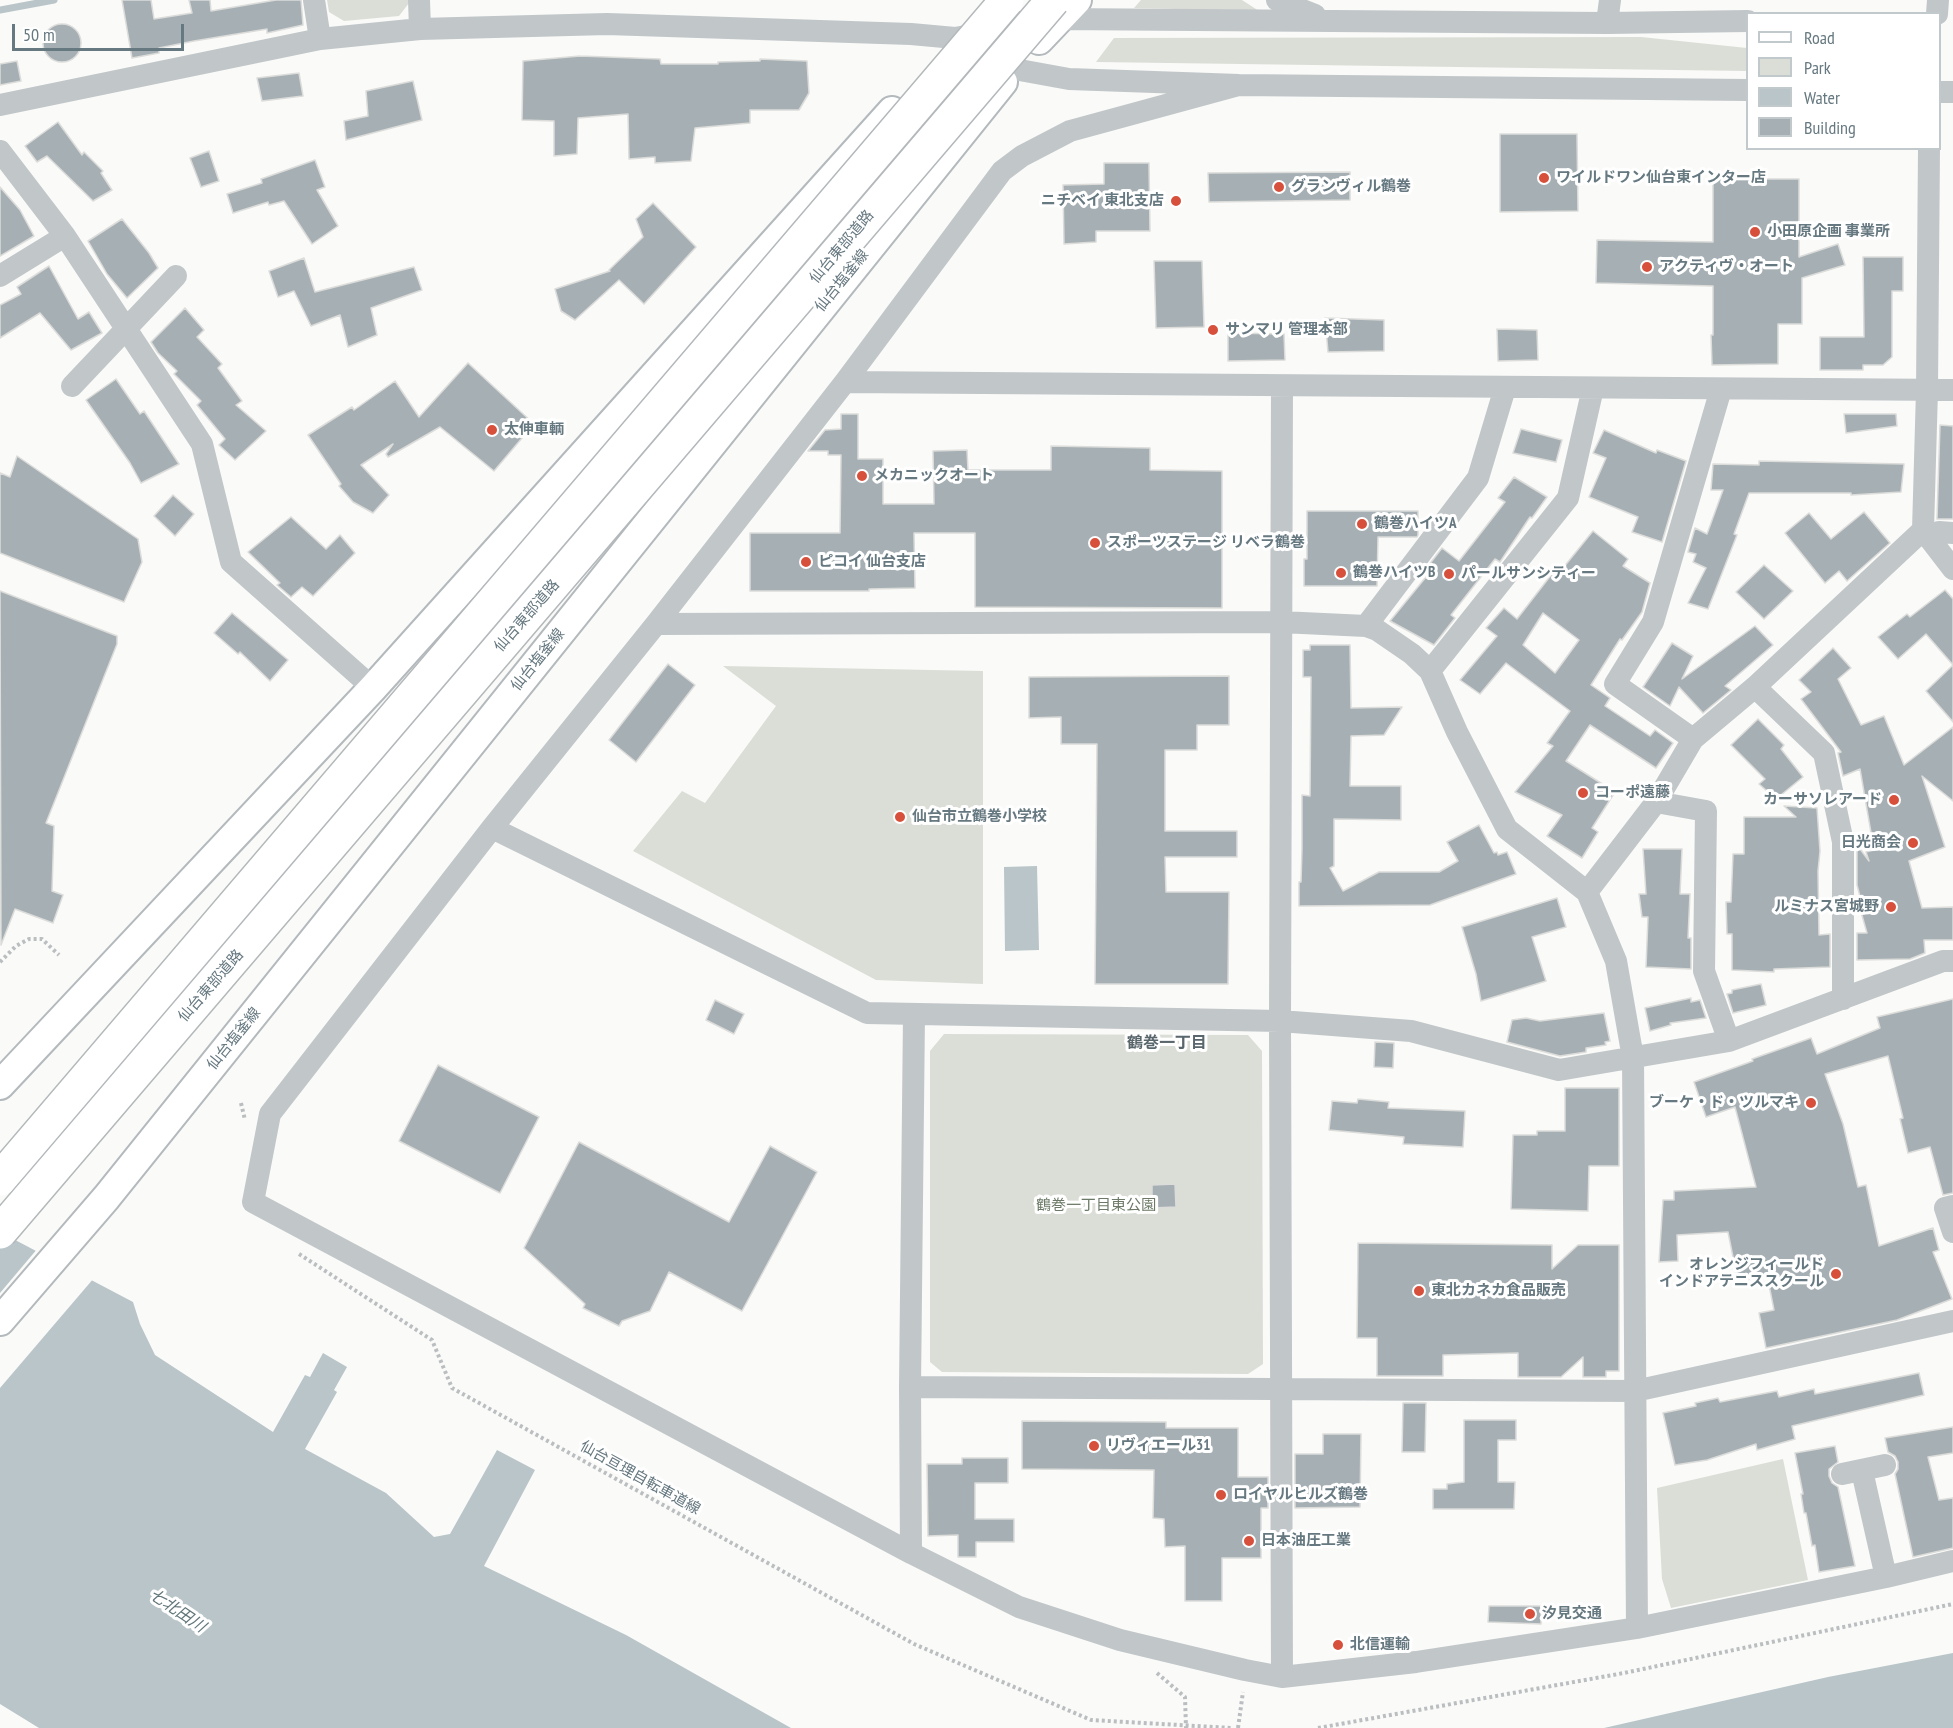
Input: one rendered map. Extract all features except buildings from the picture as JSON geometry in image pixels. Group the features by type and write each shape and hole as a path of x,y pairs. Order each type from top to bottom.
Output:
{"highway":[{"path":"0,1179 1007,0"},
{"name":"仙台東部道路","path":"0,1232 1062,6"}],"main road":[{"path":"0,1085 373,688 905,97 987,0"},
{"name":"仙台塩釜線","path":"0,1321 106,1198 1014,69 1062,6"}],"street":[{"path":"314,0 320,39"},
{"path":"419,0 420,28"},
{"path":"1277,0 1328,20"},
{"path":"1607,23 1610,0"},
{"path":"0,105 320,39 420,28 607,24 911,34 956,38 1062,6 1328,20 1607,23 1746,21"},
{"path":"956,38 1014,69 1069,79 1239,86 1746,90"},
{"path":"1239,86 1070,131 1022,156 1002,171 845,382 656,624 492,828 270,1114 253,1202 911,1553 1019,1607 1120,1640 1245,1670 1282,1677 1416,1662 1636,1628 1953,1561"},
{"path":"1929,150 1926,535 1953,568"},
{"path":"0,151 65,236 202,444 231,562 373,688"},
{"path":"0,276 65,236"},
{"path":"72,386 176,276"},
{"path":"845,382 1953,390"},
{"path":"1282,386 1280,1021 1282,1677"},
{"path":"1366,626 1478,478 1505,388"},
{"path":"1430,671 1568,498 1593,388"},
{"path":"1693,739 1615,684 1653,622 1720,389"},
{"path":"1587,892 1656,802 1693,739 1926,535 1953,532"},
{"path":"656,624 1281,622 1366,626 1377,630 1412,654 1430,671 1457,732 1507,829 1587,892 1616,961 1633,1058 1636,1628"},
{"path":"1755,687 1824,753 1842,842 1843,999"},
{"path":"1656,802 1706,811 1704,971 1729,1041"},
{"path":"492,828 867,1013 1280,1021 1411,1031 1559,1070 1729,1041 1943,961 1953,961"},
{"path":"911,1553 910,1387 914,1014"},
{"path":"1953,1206 1945,1208 1953,1232"},
{"path":"910,1387 1635,1391 1953,1321"},
{"path":"1885,1465 1852,1473 1886,1577"}],"path":[{"path":"0,962 16,945 29,939 42,939 59,955"},
{"path":"241,1103 246,1123"},
{"name":"仙台亘理自転車道線","path":"292,1250 432,1340 452,1388 914,1644 1091,1720 1232,1728"},
{"path":"1318,1728 1624,1673 1953,1604"},
{"path":"1153,1668 1185,1697 1186,1726"},
{"path":"1238,1728 1245,1670"}],"green space":[{"path":"327,0 408,0 409,3 399,16 344,21 329,12"},
{"path":"1141,0 1242,0 1259,11 1134,8"},
{"path":"1641,37 1746,48 1746,71 1096,62 1114,38"},
{"path":"723,666 983,671 983,984 876,980 633,851 682,791 705,803 776,706"},
{"name":"鶴巻一丁目東公園","path":"944,1034 1248,1035 1262,1051 1263,1364 1248,1374 942,1372 930,1362 930,1051"},
{"path":"1783,1459 1808,1580 1671,1608 1662,1579 1657,1488"}],"water":[{"path":"1037,866 1039,950 1005,951 1004,867"},
{"name":"七北田川","path":"0,1232 133,1302 140,1324 155,1355 273,1432 305,1375 310,1377 323,1353 347,1367 334,1390 337,1392 305,1449 386,1493 434,1537 450,1534 497,1450 535,1470 484,1566 626,1635 791,1728 39,1728 0,1704"},
{"path":"1953,1653 1953,1728 1604,1728 1828,1677"}],"pier":[{"path":"38,1248 94,1278 0,1388 0,1293"}],"waterway":[{"path":"0,10 54,0"}],"place":[{"name":"ワイルドワン仙台東インター店","path":"1544,178"},
{"name":"グランヴィル鶴巻","path":"1279,187"},
{"name":"ニチベイ 東北支店","path":"1176,201"},
{"name":"小田原企画 事業所","path":"1755,232"},
{"name":"アクティヴ・オート","path":"1647,267"},
{"name":"サンマリ 管理本部","path":"1213,330"},
{"name":"太伸車輌","path":"492,430"},
{"name":"メカニックオート","path":"862,476"},
{"name":"鶴巻ハイツA","path":"1362,524"},
{"name":"スポーツステージ リベラ鶴巻","path":"1095,543"},
{"name":"ピコイ 仙台支店","path":"806,562"},
{"name":"鶴巻ハイツB","path":"1341,573"},
{"name":"パールサンシティー","path":"1449,574"},
{"name":"コーポ遠藤","path":"1583,793"},
{"name":"カーサソレアード","path":"1894,800"},
{"name":"仙台市立鶴巻小学校","path":"900,817"},
{"name":"日光商会","path":"1913,843"},
{"name":"ルミナス宮城野","path":"1891,907"},
{"name":"ブーケ・ド・ツルマキ","path":"1811,1103"},
{"name":"オレンジフィールド インドアテニススクール","path":"1836,1274"},
{"name":"東北カネカ食品販売","path":"1419,1291"},
{"name":"リヴィエール31","path":"1094,1446"},
{"name":"ロイヤルヒルズ鶴巻","path":"1221,1495"},
{"name":"日本油圧工業","path":"1249,1541"},
{"name":"汐見交通","path":"1530,1614"},
{"name":"北信運輸","path":"1338,1645"}],"district":[{"name":"鶴巻一丁目","path":"1167,1043"}]}
